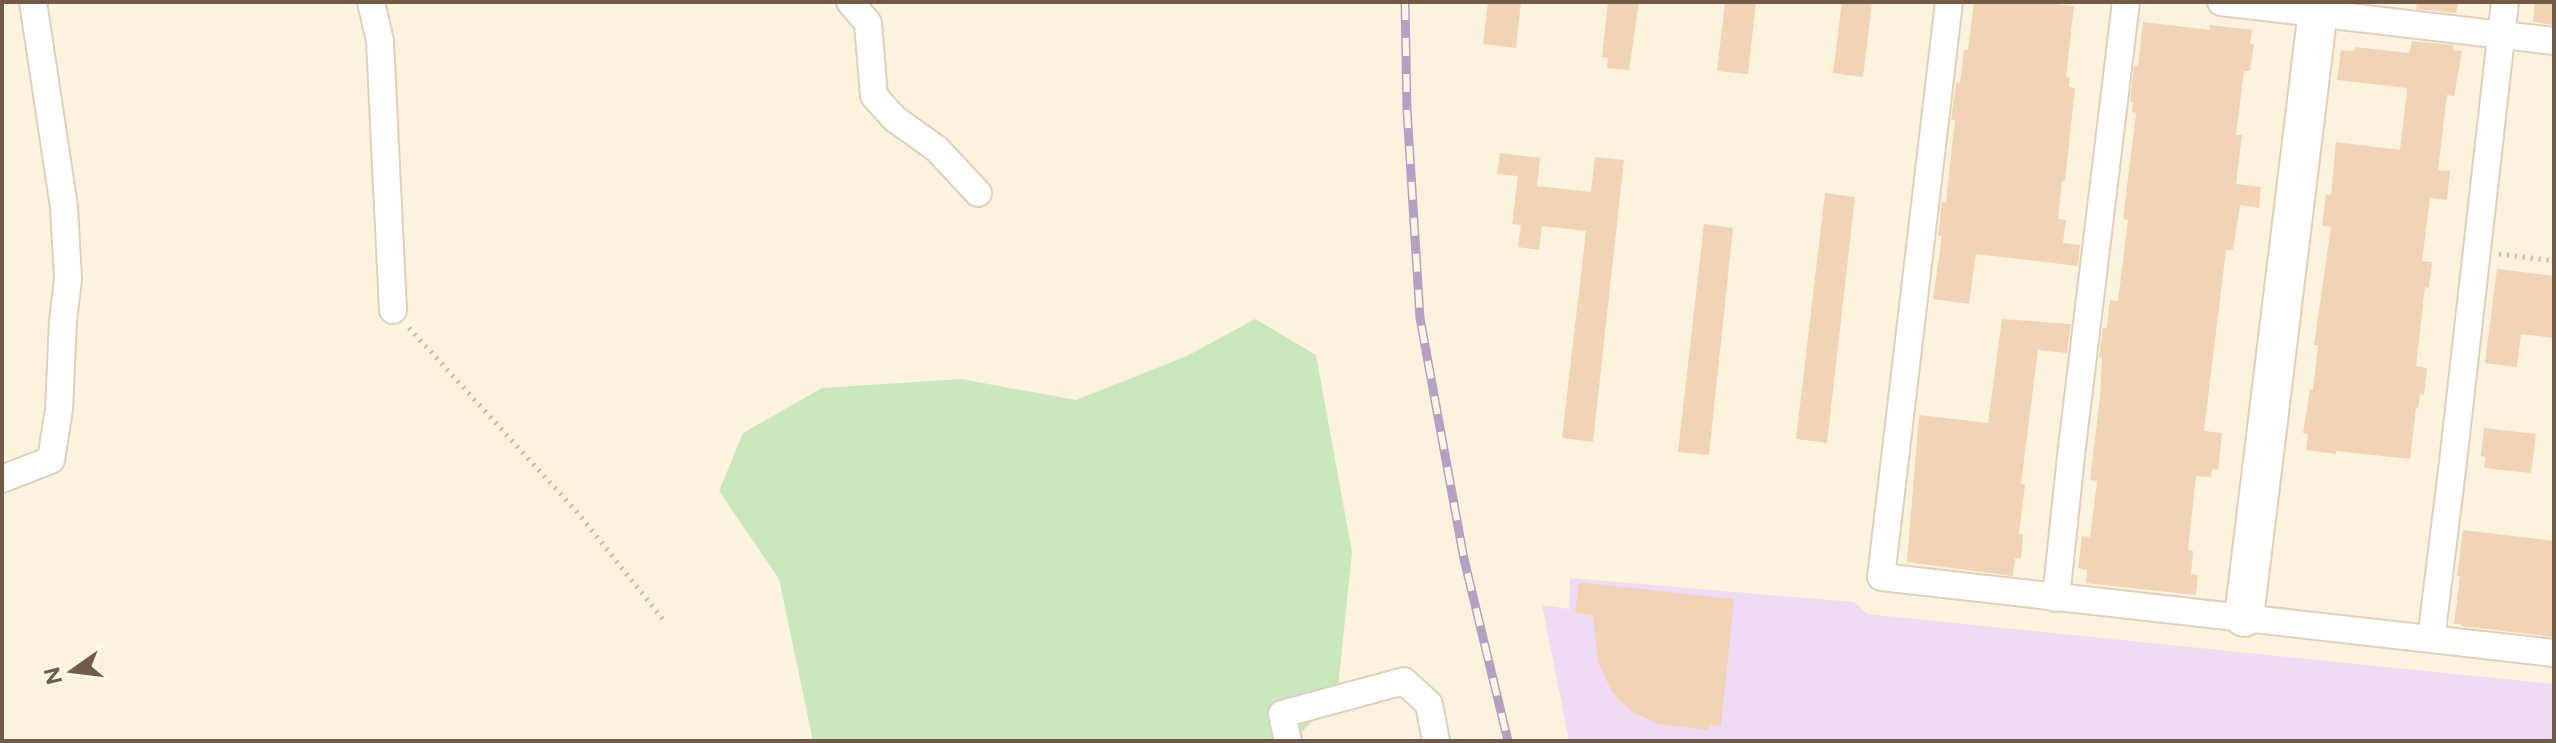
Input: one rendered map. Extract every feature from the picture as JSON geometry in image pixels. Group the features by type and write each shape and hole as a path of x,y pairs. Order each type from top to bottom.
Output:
{"street":[{"path":"2,479 51,460 59,409 68,279 64,207 33,2"},
{"path":"371,2 380,41 393,310"},
{"path":"850,2 868,23 874,96 895,119 937,149 978,193"},
{"path":"1949,2 1881,577 2554,653"},
{"path":"2056,598 2126,2"},
{"path":"2221,2 2318,8 2554,41"},
{"path":"2431,639 2505,2"},
{"path":"2244,617 2318,8"},
{"path":"1288,741 1282,714 1404,681 1429,704 1436,741"}],"path":[{"path":"2477,251 2554,261"},
{"path":"393,310 577,512 665,622"}],"shaded area":[{"path":"1570,578 1854,602 1867,614 2554,684 2554,741 1569,741 1542,605 1569,609"}],"green space":[{"path":"1255,319 1316,355 1352,552 1337,697 1293,741 813,741 779,579 719,491 743,433 822,388 961,379 1076,400 1187,356"}],"building":[{"path":"1488,2 1521,2 1516,48 1483,44"},
{"path":"1608,2 1639,2 1629,70 1607,68 1608,58 1602,57"},
{"path":"1725,2 1756,2 1748,74 1717,71"},
{"path":"1842,2 1872,2 1863,77 1833,73"},
{"path":"1974,2 2039,2 2074,6 2066,77 2070,78 2069,87 2075,88 2058,219 2066,220 2063,243 2080,245 2078,266 1976,254 1969,304 1933,299 1942,236 1938,235 1942,202 1946,202 1955,120 1951,120 1956,82 1960,83 1964,50 1968,50"},
{"path":"2417,2 2458,2 2456,13 2416,9"},
{"path":"2535,2 2554,2 2554,25 2533,22"},
{"path":"2143,22 2210,30 2210,25 2252,30 2250,44 2254,44 2250,71 2244,71 2236,135 2242,135 2236,184 2261,187 2259,208 2240,205 2233,250 2226,250 2204,431 2222,433 2218,470 2212,469 2211,477 2196,476 2188,550 2193,551 2191,574 2198,575 2196,595 2086,583 2087,570 2078,568 2082,536 2090,537 2097,481 2090,480 2100,397 2102,357 2099,357 2110,300 2118,301 2128,220 2123,219 2136,113 2132,112 2133,102 2130,102"},
{"path":"2412,41 2453,45 2453,50 2462,51 2454,96 2447,95 2438,170 2450,171 2447,200 2430,198 2422,261 2432,262 2429,288 2425,287 2416,366 2427,368 2424,395 2420,394 2416,408 2410,459 2306,450 2308,434 2303,433 2310,390 2313,390 2318,345 2314,345 2331,227 2322,226 2326,194 2331,195 2336,142 2400,150 2407,91 2406,88 2337,80 2341,50 2355,51 2355,47 2409,53"},
{"path":"1500,153 1540,158 1537,186 1591,192 1595,157 1624,160 1593,442 1562,438 1586,231 1542,226 1539,250 1518,247 1521,225 1512,224 1518,176 1497,174"},
{"path":"1825,193 1855,197 1827,443 1796,439"},
{"path":"1704,224 1733,228 1709,455 1678,452"},
{"path":"2497,269 2554,276 2554,338 2521,334 2517,367 2485,363"},
{"path":"2002,319 2071,324 2067,353 2038,350 2021,484 2025,485 2019,534 2023,534 2021,558 2015,558 2013,576 1907,562 1919,415 1988,423"},
{"path":"2484,428 2536,434 2531,473 2484,468 2486,457 2481,456"},
{"path":"2463,530 2554,541 2554,637 2454,624"},
{"path":"1579,582 1734,599 1721,726 1709,725 1709,730 1658,724 1633,712 1621,702 1611,690 1598,662 1593,615 1575,613"}],"railway":[{"path":"1405,2 1407,110 1420,318 1464,559 1508,741"}]}
